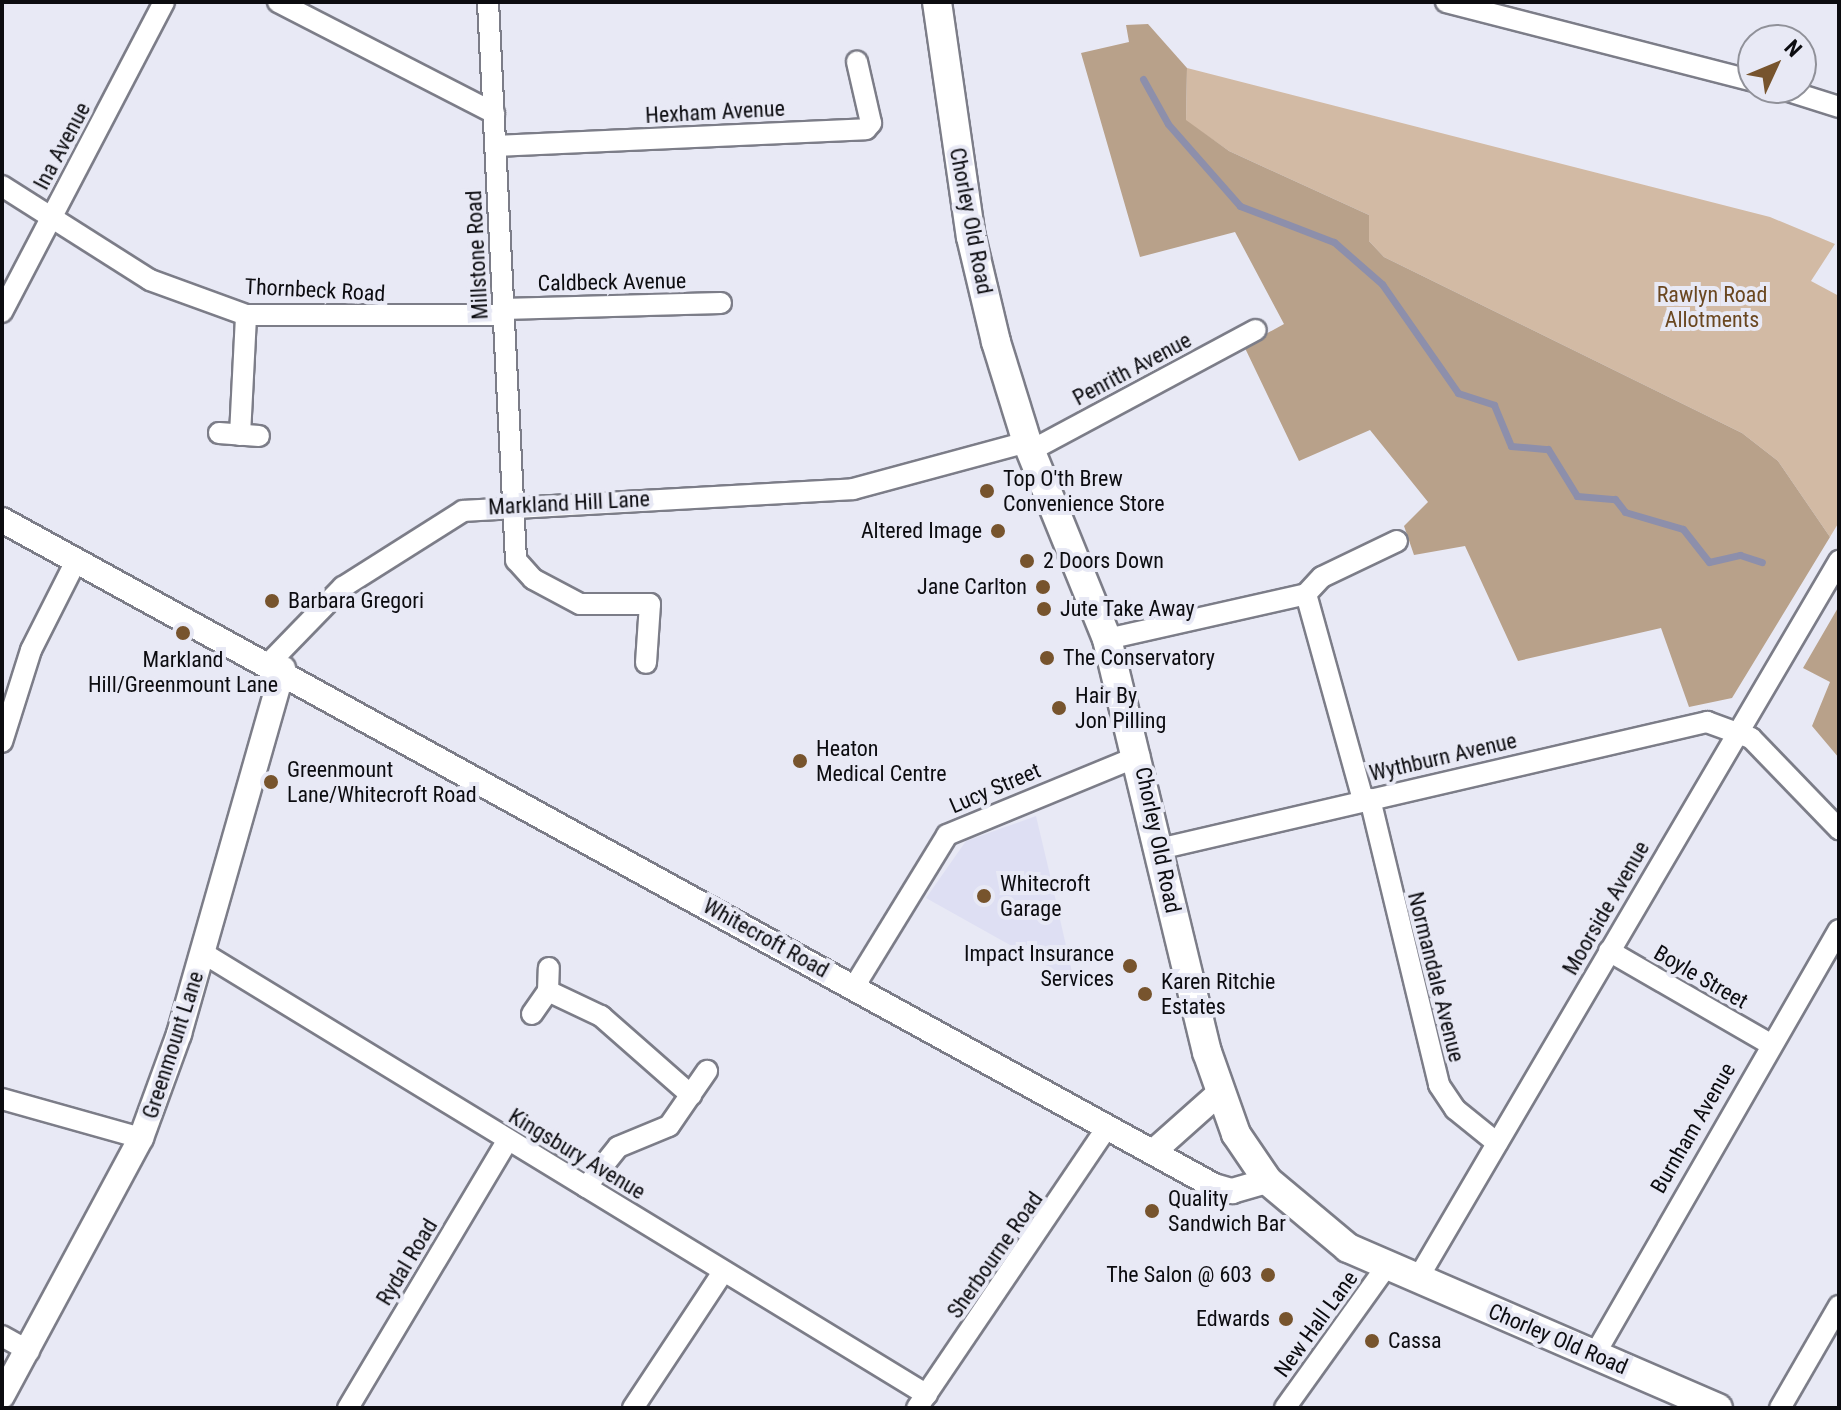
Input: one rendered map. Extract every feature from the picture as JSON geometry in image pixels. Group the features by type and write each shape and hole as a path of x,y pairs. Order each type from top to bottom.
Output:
{"main road":[{"name":"Chorley Old Road","path":"937,2 974,250 1029,446 1107,639 1139,756 1218,1094 1268,1181 1313,1224 1386,1267 1718,1408"}],"street":[{"name":"Ina Avenue","path":"2,312 164,2"},
{"path":"278,2 494,113"},
{"name":"Millstone Road","path":"488,2 513,506 523,572 580,604 650,604 646,663"},
{"path":"1446,2 1737,77"},
{"name":"Hexham Avenue","path":"495,146 866,129 871,123 857,62"},
{"path":"1817,100 1839,107"},
{"name":"Thornbeck Road","path":"2,186 150,280 246,315 503,312"},
{"name":"Caldbeck Avenue","path":"503,312 721,303"},
{"path":"239,435 246,315"},
{"name":"Penrith Avenue","path":"1029,446 1256,330"},
{"name":"Markland Hill Lane","path":"276,665 304,619 417,534 463,511 853,489 1029,446"},
{"path":"2,520 276,665"},
{"path":"1107,639 1306,594 1322,577 1397,541"},
{"path":"2,742 36,637 76,561"},
{"name":"Moorside Avenue","path":"1417,1280 1738,728 1839,561"},
{"name":"Normandale Avenue","path":"1306,594 1366,800 1439,1085 1455,1109 1497,1143"},
{"name":"Greenmount Lane","path":"2,1396 29,1351 141,1138 203,953 276,665"},
{"name":"Whitecroft Road","path":"276,665 1223,1190 1268,1181"},
{"name":"Wythburn Avenue","path":"1159,849 1680,725 1738,728"},
{"path":"1738,728 1839,829"},
{"name":"Lucy Street","path":"854,987 947,835 1139,756"},
{"name":"Burnham Avenue","path":"1595,1354 1770,1044 1839,930"},
{"name":"Boyle Street","path":"1609,951 1770,1044"},
{"name":"Kingsbury Avenue","path":"203,953 723,1272 922,1402"},
{"path":"532,1014 548,991 549,968"},
{"path":"548,991 601,1016 691,1095"},
{"path":"586,1187 618,1147 669,1126 707,1071"},
{"path":"1153,1152 1218,1094"},
{"path":"2,1099 141,1138"},
{"name":"Sherbourne Road","path":"922,1402 1107,1127"},
{"name":"Rydal Road","path":"348,1408 507,1141"},
{"name":"New Hall Lane","path":"1285,1408 1386,1267"},
{"path":"633,1408 723,1272"},
{"path":"1780,1408 1839,1306"},
{"path":"2,1336 29,1351"}],"shaded area":[{"path":"1148,24 1187,68 1186,120 1229,151 1369,215 1369,241 1384,257 1742,433 1778,461 1830,537 1732,698 1689,707 1661,628 1518,661 1465,546 1414,555 1404,526 1428,502 1370,430 1299,461 1244,346 1284,324 1235,232 1140,257 1081,53 1129,42 1126,25"},
{"path":"1839,606 1839,758 1812,726 1830,682 1803,668"},
{"path":"1036,816 1074,981 926,898 966,841"}],"green space":[{"name":"Rawlyn Road Allotments","path":"1187,68 1770,217 1835,244 1811,281 1839,296 1839,522 1830,537 1778,461 1742,433 1384,257 1369,241 1369,215 1229,151 1186,121"}],"waterway":[{"path":"1143,79 1168,124 1240,206 1334,242 1382,284 1458,393 1494,405 1511,446 1548,449 1577,496 1615,499 1625,512 1683,529 1709,562 1740,555 1762,562"}],"place":[{"name":"Top O'th Brew Convenience Store","path":"987,491"},
{"name":"Altered Image","path":"998,531"},
{"name":"2 Doors Down","path":"1027,561"},
{"name":"Jane Carlton","path":"1043,587"},
{"name":"Barbara Gregori","path":"272,601"},
{"name":"Jute Take Away","path":"1044,609"},
{"name":"Markland Hill/Greenmount Lane","path":"183,633"},
{"name":"The Conservatory","path":"1047,658"},
{"name":"Hair By Jon Pilling","path":"1059,708"},
{"name":"Heaton Medical Centre","path":"800,761"},
{"name":"Greenmount Lane/Whitecroft Road","path":"271,782"},
{"name":"Whitecroft Garage","path":"984,896"},
{"name":"Impact Insurance Services","path":"1130,966"},
{"name":"Karen Ritchie Estates","path":"1145,994"},
{"name":"Quality Sandwich Bar","path":"1152,1211"},
{"name":"The Salon @ 603","path":"1268,1275"},
{"name":"Edwards","path":"1286,1319"},
{"name":"Cassa","path":"1372,1341"}]}
